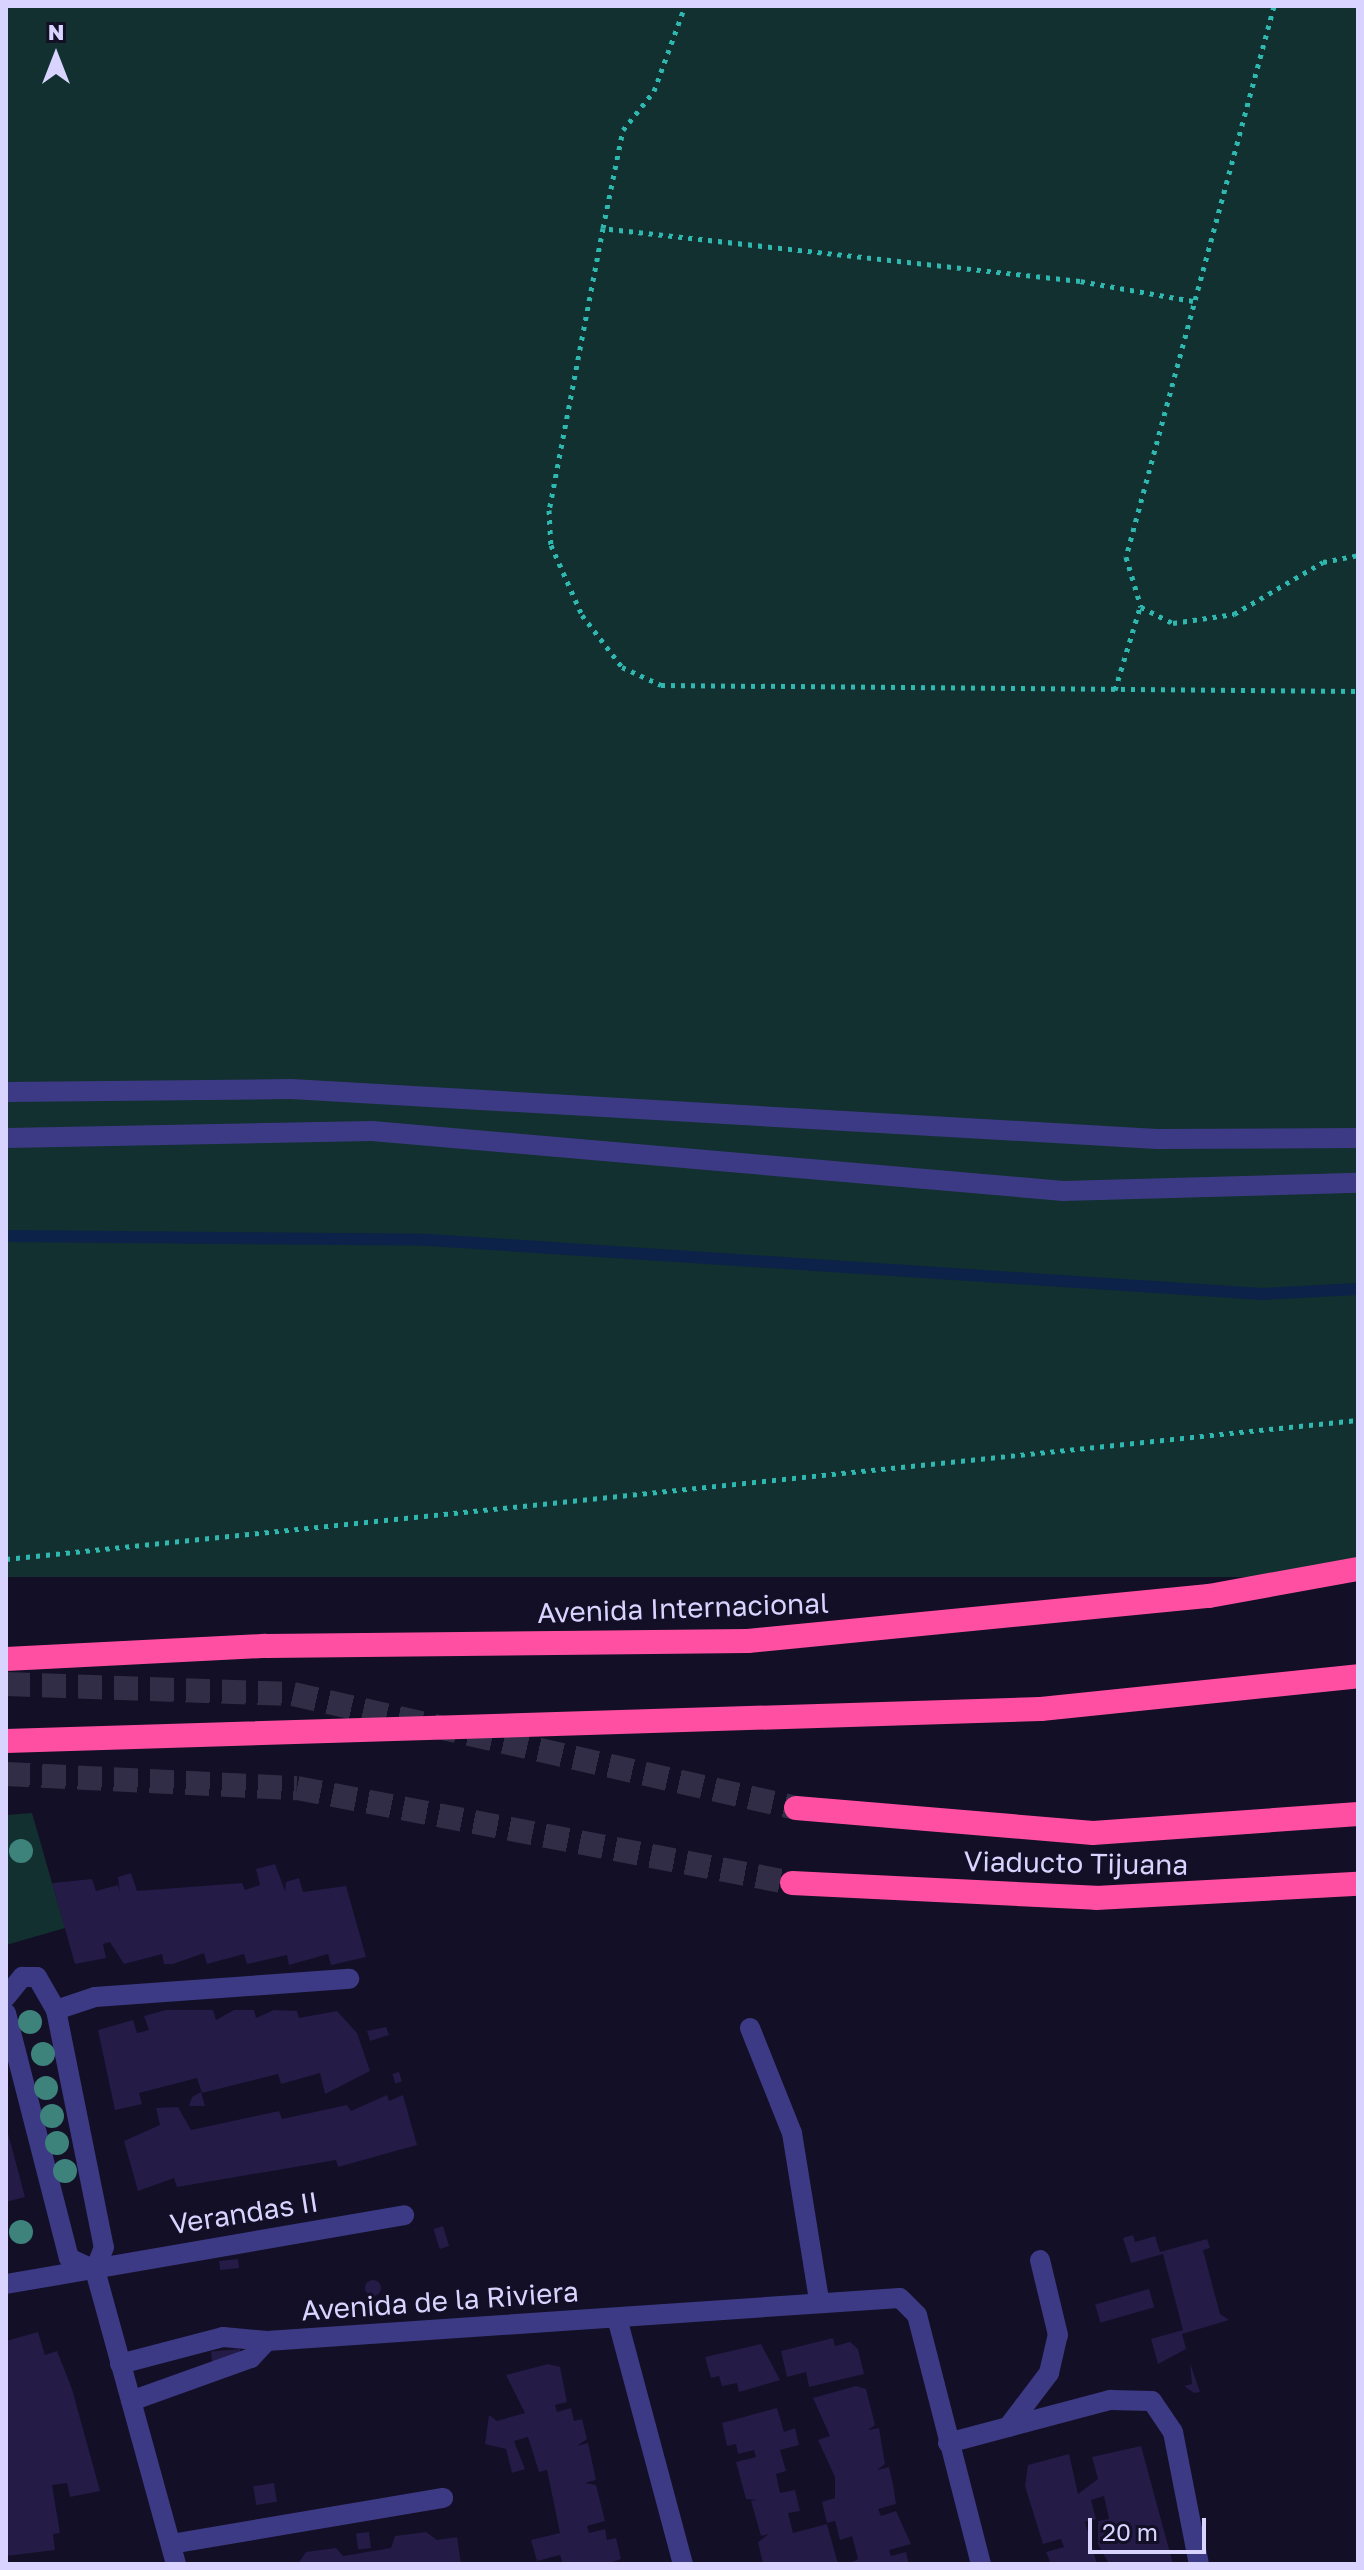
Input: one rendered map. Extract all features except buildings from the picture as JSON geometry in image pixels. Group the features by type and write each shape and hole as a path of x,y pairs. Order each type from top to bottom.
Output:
{"highway":[{"name":"Avenida Internacional","path":"6,1659 266,1646 748,1641 1209,1596 1358,1569"},
{"path":"6,1741 1041,1709 1358,1676"},
{"name":"Viaducto Tijuana","path":"796,1808 1093,1833 1358,1814"},
{"name":"Viaducto Tijuana","path":"792,1883 1096,1898 1358,1884"}],"street":[{"path":"6,1092 291,1089 1157,1139 1358,1138"},
{"path":"6,1138 372,1131 1063,1191 1358,1183"},
{"path":"6,1997 22,1977 37,1977 56,2010 104,2247 95,2270 173,2554 443,2498"},
{"path":"56,2010 95,1997 349,1979"},
{"path":"6,2013 69,2258 95,2270"},
{"path":"750,2028 796,2146 819,2299"},
{"name":"Verandas II","path":"6,2284 404,2215"},
{"path":"1008,2427 1049,2373 1058,2335 1040,2260"},
{"name":"Avenida de la Riviera","path":"120,2364 199,2340 267,2341 617,2318 819,2299 893,2297 917,2315 981,2564"},
{"name":"Avenida de la Riviera","path":"617,2318 683,2564"},
{"name":"Avenida de la Riviera","path":"131,2401 251,2358 267,2341"},
{"path":"948,2443 1110,2400 1152,2401 1173,2432 1199,2564"}],"path":[{"path":"685,6 654,91 623,130 550,522 551,545 582,615 622,667 661,685 703,689 1358,691"},
{"path":"1115,690 1141,607 1126,557 1274,6"},
{"path":"603,228 1080,281 1193,301"},
{"path":"1141,607 1173,623 1234,614 1323,562 1358,555"},
{"path":"6,1559 1358,1420"}],"green space":[{"path":"6,6 1358,6 1358,1577 6,1577"},
{"path":"32,1813 65,1928 6,1945 6,1815"}],"waterway":[{"path":"6,1236 429,1240 1262,1294 1358,1289"}],"tunnel":[{"path":"6,1684 293,1694 796,1808"},
{"path":"6,1774 297,1788 792,1883"}]}
